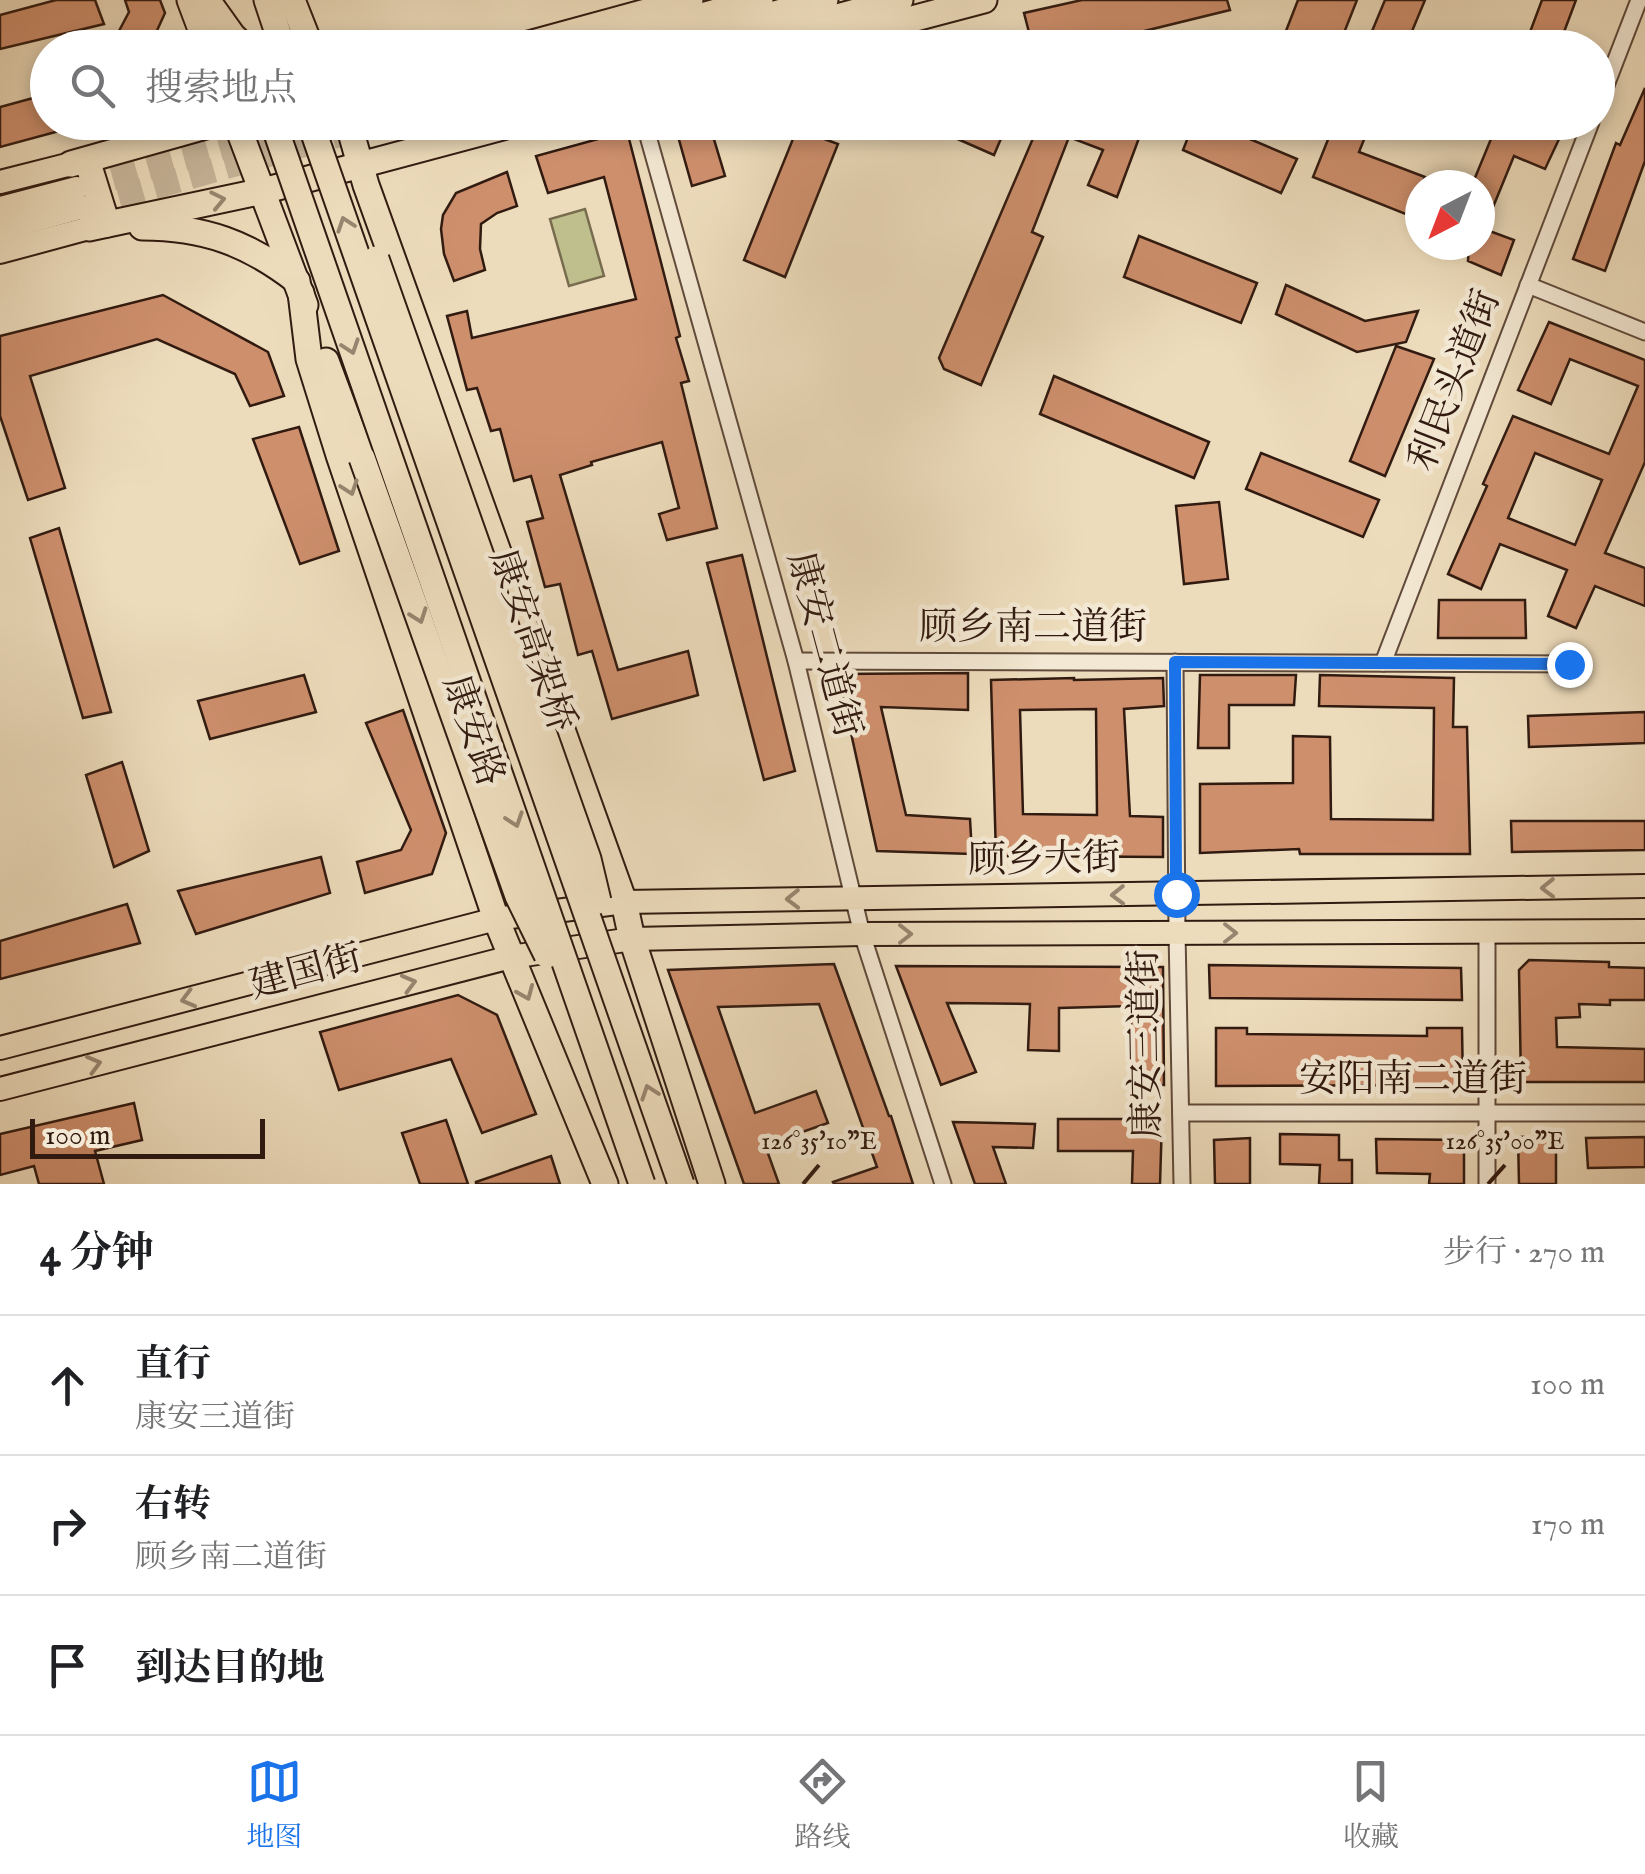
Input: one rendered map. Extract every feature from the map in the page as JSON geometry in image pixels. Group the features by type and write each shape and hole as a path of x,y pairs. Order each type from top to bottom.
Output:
{"highway":[{"path":"190,0 201,30"},
{"path":"207,0 228,30"},
{"path":"231,0 240,30"},
{"path":"267,0 277,30"},
{"path":"292,0 304,30"},
{"path":"309,0 320,30"},
{"path":"580,30 690,0"},
{"path":"651,30 760,0"},
{"path":"718,30 825,0"},
{"path":"789,30 900,0"},
{"path":"870,30 984,0"},
{"path":"87,200 189,140"},
{"name":"康安路","path":"243,140 362,458 518,896 594,1048"},
{"name":"康安高架桥","path":"280,140 642,1184"},
{"name":"康安高架桥","path":"316,140 681,1184"},
{"path":"353,140 624,902 632,939 712,1184"},
{"path":"87,200 263,191 454,140"},
{"path":"366,185 376,259 588,859 632,1042"},
{"path":"87,200 164,227 211,234 258,254 299,287"},
{"name":"康安路","path":"299,287 309,359 496,919 605,1184"}],"main road":[{"path":"0,182 87,200"},
{"path":"0,208 87,200"},
{"path":"0,230 87,200"},
{"path":"0,252 87,200"},
{"name":"顾乡大街","path":"624,902 1645,886"},
{"name":"建国街","path":"0,1048 496,919 624,902"},
{"name":"顾乡大街","path":"632,939 862,934 1645,931"},
{"name":"建国街","path":"0,1089 511,956 632,939"}],"street":[{"path":"1615,62 1639,0"},
{"name":"康安二道街","path":"649,140 796,661 862,934 942,1184"},
{"name":"利民头道街","path":"1383,663 1584,140"},
{"path":"1528,285 1645,332"},
{"name":"顾乡南二道街","path":"796,661 1569,664"},
{"name":"康安三道街","path":"1175,662 1182,1184"},
{"path":"1486,932 1487,1184"},
{"name":"安阳南二道街","path":"1181,1113 1645,1114"}],"green space":[{"path":"585,209 604,276 569,286 550,219"}],"building":[{"path":"56,0 95,0 104,24 79,30 30,30 30,42 0,49 0,15"},
{"path":"125,0 160,0 165,13 157,30 120,30 129,12"},
{"path":"1082,0 1227,0 1230,10 1148,30 1028,30 1024,13"},
{"path":"1298,0 1357,0 1345,30 1286,30"},
{"path":"1385,0 1425,0 1412,30 1372,30"},
{"path":"1542,0 1576,0 1565,30 1531,30"},
{"path":"1645,88 1645,161 1605,271 1573,259 1616,143 1620,145"},
{"path":"30,99 30,139 0,147 0,107"},
{"path":"594,140 629,140 680,336 676,338 689,381 681,383 717,528 667,540 659,514 679,508 662,442 560,475 618,670 688,651 698,695 612,719 592,651 578,655 560,584 545,587 527,522 543,518 531,476 514,481 500,429 491,431 477,388 467,390 447,316 467,311 472,338 636,299 604,177 548,193 536,156"},
{"path":"679,140 714,140 725,176 692,186"},
{"path":"793,140 827,140 838,144 785,277 744,260"},
{"path":"960,140 1000,140 994,155"},
{"path":"1032,140 1068,140 1032,232 1043,237 981,385 944,369 939,358"},
{"path":"1077,140 1138,140 1117,197 1088,185 1103,150"},
{"path":"1187,140 1252,140 1297,159 1281,193 1183,150"},
{"path":"1328,140 1364,140 1359,152 1407,170 1405,214 1313,177"},
{"path":"1491,140 1559,140 1545,169 1514,156 1495,202 1495,170 1478,170"},
{"path":"507,172 517,206 481,224 480,249 485,270 454,281 444,254 443,215 456,193"},
{"path":"1495,233 1514,240 1501,275 1468,261 1495,260"},
{"path":"1139,236 1257,283 1241,323 1124,277"},
{"path":"1286,285 1365,321 1418,311 1406,342 1357,352 1276,314"},
{"path":"163,295 268,352 284,396 250,406 235,374 157,339 30,376 65,488 28,500 0,416 0,336"},
{"path":"1549,322 1645,360 1645,462 1605,553 1645,568 1645,606 1595,586 1576,628 1548,616 1567,570 1500,544 1481,589 1448,574 1513,416 1609,454 1638,386 1570,359 1551,404 1518,390","holes":["1535,453 1602,480 1575,545 1508,518"]},
{"path":"1396,346 1434,359 1385,476 1350,461"},
{"path":"1054,376 1209,442 1194,478 1040,414"},
{"path":"299,427 339,551 300,564 253,439"},
{"path":"1261,453 1379,500 1363,537 1246,489"},
{"path":"1219,502 1228,579 1184,584 1176,506"},
{"path":"59,528 111,712 83,718 30,538"},
{"path":"742,555 795,771 764,780 707,563"},
{"path":"1439,600 1525,600 1526,638 1438,638"},
{"path":"968,673 968,710 881,707 906,815 970,819 972,854 877,851 838,674"},
{"path":"304,675 316,712 210,739 198,701"},
{"path":"1200,675 1296,675 1294,705 1229,705 1229,748 1198,748"},
{"path":"1320,675 1454,678 1453,727 1467,727 1470,854 1300,854 1299,849 1200,853 1200,784 1293,783 1293,736 1330,737 1331,819 1433,820 1434,708 1319,706"},
{"path":"1163,678 1164,706 1124,709 1130,816 1163,817 1163,857 996,856 991,680","holes":["1096,709 1097,815 1023,814 1020,710"]},
{"path":"403,710 446,833 432,874 365,893 357,862 401,850 411,830 366,723"},
{"path":"1645,712 1645,743 1529,747 1528,716"},
{"path":"122,762 149,851 114,867 86,775"},
{"path":"1511,821 1645,821 1645,850 1512,852"},
{"path":"321,857 330,893 196,934 178,891"},
{"path":"127,904 140,943 0,979 0,941"},
{"path":"1529,960 1609,962 1609,967 1645,968 1645,1000 1579,1004 1580,1017 1556,1018 1557,1047 1645,1049 1645,1082 1521,1082 1519,970"},
{"path":"834,964 913,1184 834,1184 877,1167 819,1004 718,1007 755,1113 816,1091 828,1123 765,1145 779,1184 744,1184 668,970"},
{"path":"1209,965 1461,968 1462,1000 1210,998"},
{"path":"896,966 1163,967 1164,1085 1131,1085 1131,1006 1059,1008 1059,1051 1028,1050 1030,1004 947,1003 976,1072 941,1085"},
{"path":"458,995 497,1015 536,1114 482,1133 451,1059 339,1090 320,1032"},
{"path":"1216,1028 1247,1028 1247,1034 1427,1036 1427,1028 1462,1028 1463,1085 1216,1086"},
{"path":"134,1103 142,1140 95,1151 104,1184 39,1184 34,1166 0,1175 0,1134"},
{"path":"1058,1119 1162,1119 1160,1184 1132,1184 1133,1151 1058,1151"},
{"path":"446,1120 468,1184 420,1184 402,1133"},
{"path":"953,1122 1035,1124 1033,1148 993,1147 1006,1184 975,1184"},
{"path":"1280,1134 1339,1135 1339,1160 1352,1160 1352,1184 1319,1184 1320,1165 1280,1164"},
{"path":"1556,1136 1556,1184 1519,1184 1518,1137"},
{"path":"1645,1137 1645,1167 1588,1168 1586,1138"},
{"path":"1250,1138 1250,1184 1215,1184 1214,1140"},
{"path":"1376,1139 1464,1140 1464,1184 1429,1184 1430,1174 1377,1173"},
{"path":"551,1156 560,1184 476,1184 476,1182"}],"tunnel":[{"path":"77,188 250,140"},
{"path":"83,207 320,140"}],"route":[{"path":"1176,894 1175,662 1569,664"}]}
